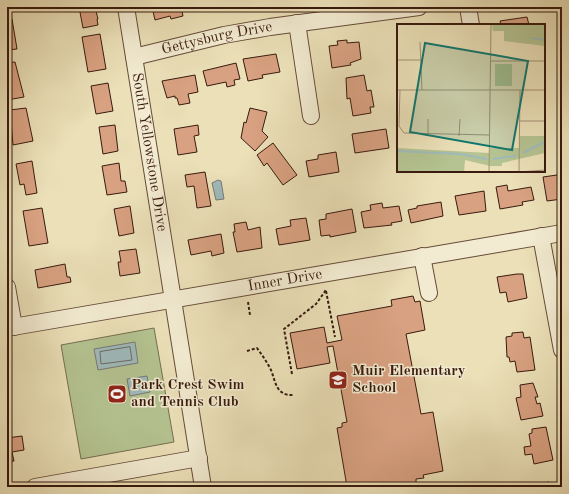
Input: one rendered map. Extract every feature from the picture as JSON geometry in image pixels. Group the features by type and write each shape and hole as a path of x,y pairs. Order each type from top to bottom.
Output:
{"street":[{"name":"South Yellowstone Drive","path":"126,7 203,487"},
{"name":"Gettysburg Drive","path":"134,57 224,35 297,23 418,7"},
{"path":"468,7 471,24"},
{"path":"297,23 311,116"},
{"name":"Inner Drive","path":"10,327 173,298 562,233"},
{"path":"541,236 562,350"},
{"path":"422,256 429,293"},
{"path":"7,287 10,327"},
{"path":"35,487 199,458"}],"path":[{"path":"325,285 335,337"},
{"path":"292,374 284,329 316,304 326,290"},
{"path":"248,302 250,315"},
{"path":"247,351 257,348 271,372 278,389 285,395 294,395"}],"green space":[{"name":"Park Crest Swim and Tennis Club","path":"154,328 174,442 81,459 61,345"}],"water":[{"path":"218,180 221,181 224,199 216,200 212,183"},
{"path":"135,342 138,363 98,370 94,349"},
{"path":"147,376 150,392 130,396 127,379"}],"building":[{"path":"79,7 95,7 98,25 83,28"},
{"path":"152,7 181,7 183,16 171,19 170,16 155,20"},
{"path":"193,7 209,7 193,11"},
{"path":"527,17 529,24 501,24 500,21"},
{"path":"562,17 562,37 560,37 558,18"},
{"path":"12,19 17,49 7,50 7,20"},
{"path":"100,34 106,69 88,72 82,37"},
{"path":"347,40 347,43 359,42 361,59 350,63 351,65 332,68 329,46 338,45 337,41"},
{"path":"276,54 280,72 262,75 263,78 248,81 243,59"},
{"path":"15,62 24,97 7,100 7,63"},
{"path":"236,63 240,79 234,80 235,85 227,87 226,82 207,86 203,71"},
{"path":"195,75 198,92 188,94 190,103 179,105 175,96 167,98 162,81"},
{"path":"364,75 367,91 371,90 374,107 370,107 371,113 353,116 350,98 347,99 346,78"},
{"path":"108,83 113,111 96,114 91,86"},
{"path":"26,108 33,141 13,145 10,110"},
{"path":"250,108 267,112 262,131 268,137 255,151 241,138 244,122 246,123"},
{"path":"115,125 118,151 103,154 99,127"},
{"path":"198,125 199,135 194,136 197,152 178,155 174,129"},
{"path":"386,129 389,148 355,153 352,134"},
{"path":"273,143 297,175 283,185 267,163 264,166 257,155"},
{"path":"336,152 339,172 309,177 306,161 318,159 318,155"},
{"path":"32,161 37,193 26,195 24,184 20,185 16,164"},
{"path":"119,163 121,181 125,181 127,192 107,195 102,166"},
{"path":"205,172 211,206 197,208 194,186 187,187 185,175"},
{"path":"557,175 558,178 562,178 562,199 547,201 543,177"},
{"path":"507,185 508,191 531,187 534,200 522,202 523,205 500,209 496,187"},
{"path":"484,191 486,211 459,215 455,196"},
{"path":"441,202 443,216 411,223 408,210 417,208 417,206"},
{"path":"382,203 383,208 399,206 402,221 391,223 392,225 364,228 361,212 371,210 370,205"},
{"path":"130,206 134,233 119,236 114,209"},
{"path":"42,208 48,243 29,246 23,211"},
{"path":"352,209 356,232 330,237 330,235 321,236 319,220 326,219 326,214"},
{"path":"306,218 310,240 279,245 276,229 291,226 290,220"},
{"path":"246,222 248,230 260,227 262,248 237,252 233,232 235,232 234,224"},
{"path":"221,234 224,253 212,256 211,251 191,255 188,240"},
{"path":"136,249 140,273 120,276 118,262 121,262 119,251"},
{"path":"65,264 67,277 70,277 71,282 38,288 35,270"},
{"path":"523,274 527,298 508,302 506,292 500,293 497,277"},
{"path":"413,296 415,302 420,301 425,330 406,334 421,414 433,412 443,471 423,475 424,478 416,479 416,483 393,487 367,487 367,485 347,487 337,428 342,427 342,423 347,422 333,346 327,347 330,363 297,369 290,333 324,327 327,343 342,340 337,316 392,306 391,300"},
{"path":"523,332 524,338 530,337 535,370 517,372 515,361 510,362 509,357 507,357 506,337 512,336 512,333"},
{"path":"533,383 538,397 535,397 537,404 540,403 543,416 521,420 516,398 521,397 520,385"},
{"path":"546,427 553,460 534,464 532,454 525,455 524,447 531,446 529,434 532,433 532,429"},
{"path":"22,436 24,450 12,452 14,461 7,462 7,438"},
{"path":"549,482 550,487 532,487 532,485"}],"place":[{"name":"Muir Elementary School","path":"338,380"},
{"name":"Park Crest Swim and Tennis Club","path":"117,394"}]}
